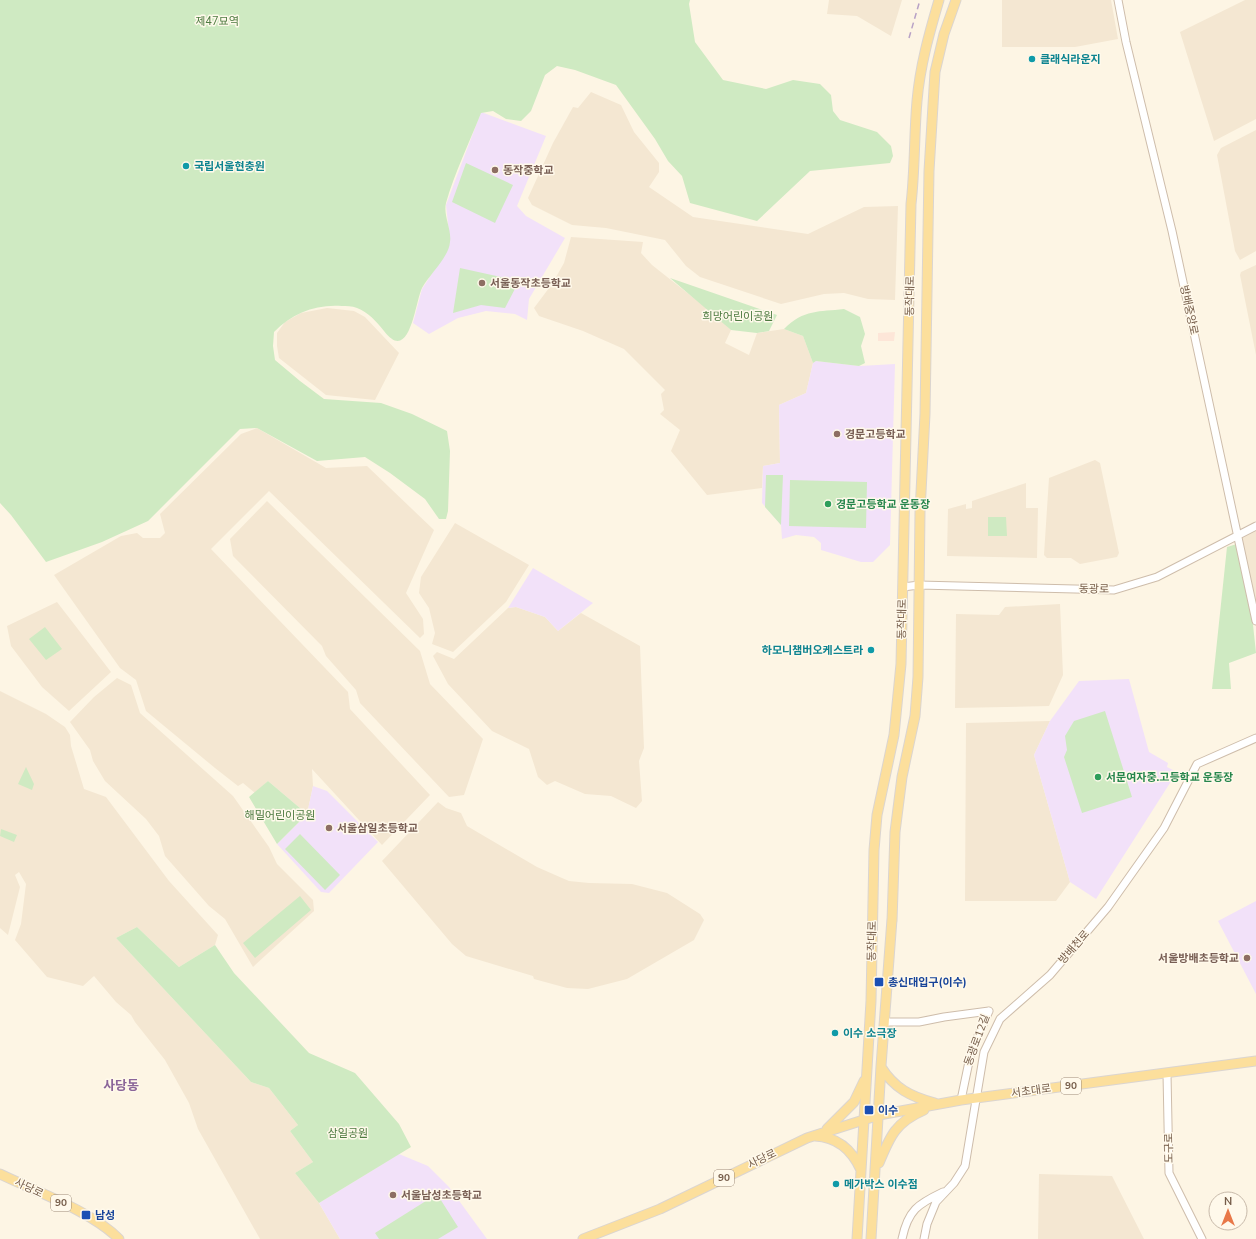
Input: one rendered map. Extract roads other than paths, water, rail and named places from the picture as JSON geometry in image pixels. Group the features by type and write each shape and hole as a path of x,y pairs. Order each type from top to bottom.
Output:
{"main road":[{"name":"동작대로","path":"856,1239 868,1071 874,850 877,815 896,722 901,664 911,204 914,178 917,102 923,56 939,0"},
{"name":"동작대로","path":"871,1239 881,1066 892,920 895,832 902,777 915,716 918,677 919,585 926,414 930,171 935,72 944,34 956,0"},
{"name":"서초대로","path":"878,1115 961,1100 1167,1074 1256,1061"},
{"path":"881,1066 896,1086 907,1094 938,1104"},
{"path":"826,1131 854,1102 868,1071"},
{"path":"876,1171 890,1137 899,1124 911,1116 938,1104"},
{"name":"사당로","path":"583,1239 660,1209 814,1136 878,1115"},
{"path":"814,1136 829,1138 848,1148 856,1157 862,1170"},
{"name":"사당로","path":"0,1174 84,1214 106,1227 119,1239"}],"street":[{"name":"방배중앙로","path":"1118,0 1126,42 1156,162 1256,621"},
{"name":"동광로","path":"903,587 919,585 1114,590 1157,577 1256,526"},
{"name":"방배천로","path":"924,1239 933,1209 954,1183 965,1166 984,1052 1000,1019 1050,975 1108,907 1164,828 1197,764 1256,738"},
{"name":"동광로12길","path":"885,1022 919,1022 990,1011 971,1052 961,1100"},
{"name":"도구로","path":"1167,1074 1169,1173 1202,1239"},
{"name":"방배천로","path":"902,1239 906,1225 913,1210 920,1204 947,1190"}],"railway":[{"path":"909,38 920,0"}],"place":[{"name":"클래식라운지","path":"1032,59"},
{"name":"국립서울현충원","path":"186,166"},
{"name":"동작중학교","path":"495,170"},
{"name":"서울동작초등학교","path":"482,283"},
{"name":"경문고등학교","path":"837,434"},
{"name":"경문고등학교 운동장","path":"828,504"},
{"name":"하모니챔버오케스트라","path":"871,650"},
{"name":"서문여자중.고등학교 운동장","path":"1098,777"},
{"name":"서울삼일초등학교","path":"329,828"},
{"name":"서울방배초등학교","path":"1247,958"},
{"name":"총신대입구(이수)","path":"879,982"},
{"name":"이수 소극장","path":"835,1033"},
{"name":"이수","path":"869,1110"},
{"name":"메가박스 이수점","path":"836,1184"},
{"name":"서울남성초등학교","path":"393,1195"},
{"name":"남성","path":"86,1215"}],"district":[{"name":"사당동","path":"121,1086"}],"park label":[{"name":"제47묘역","path":"217,21"},
{"name":"희망어린이공원","path":"738,316"},
{"name":"해밀어린이공원","path":"280,815"},
{"name":"삼일공원","path":"348,1133"}]}
